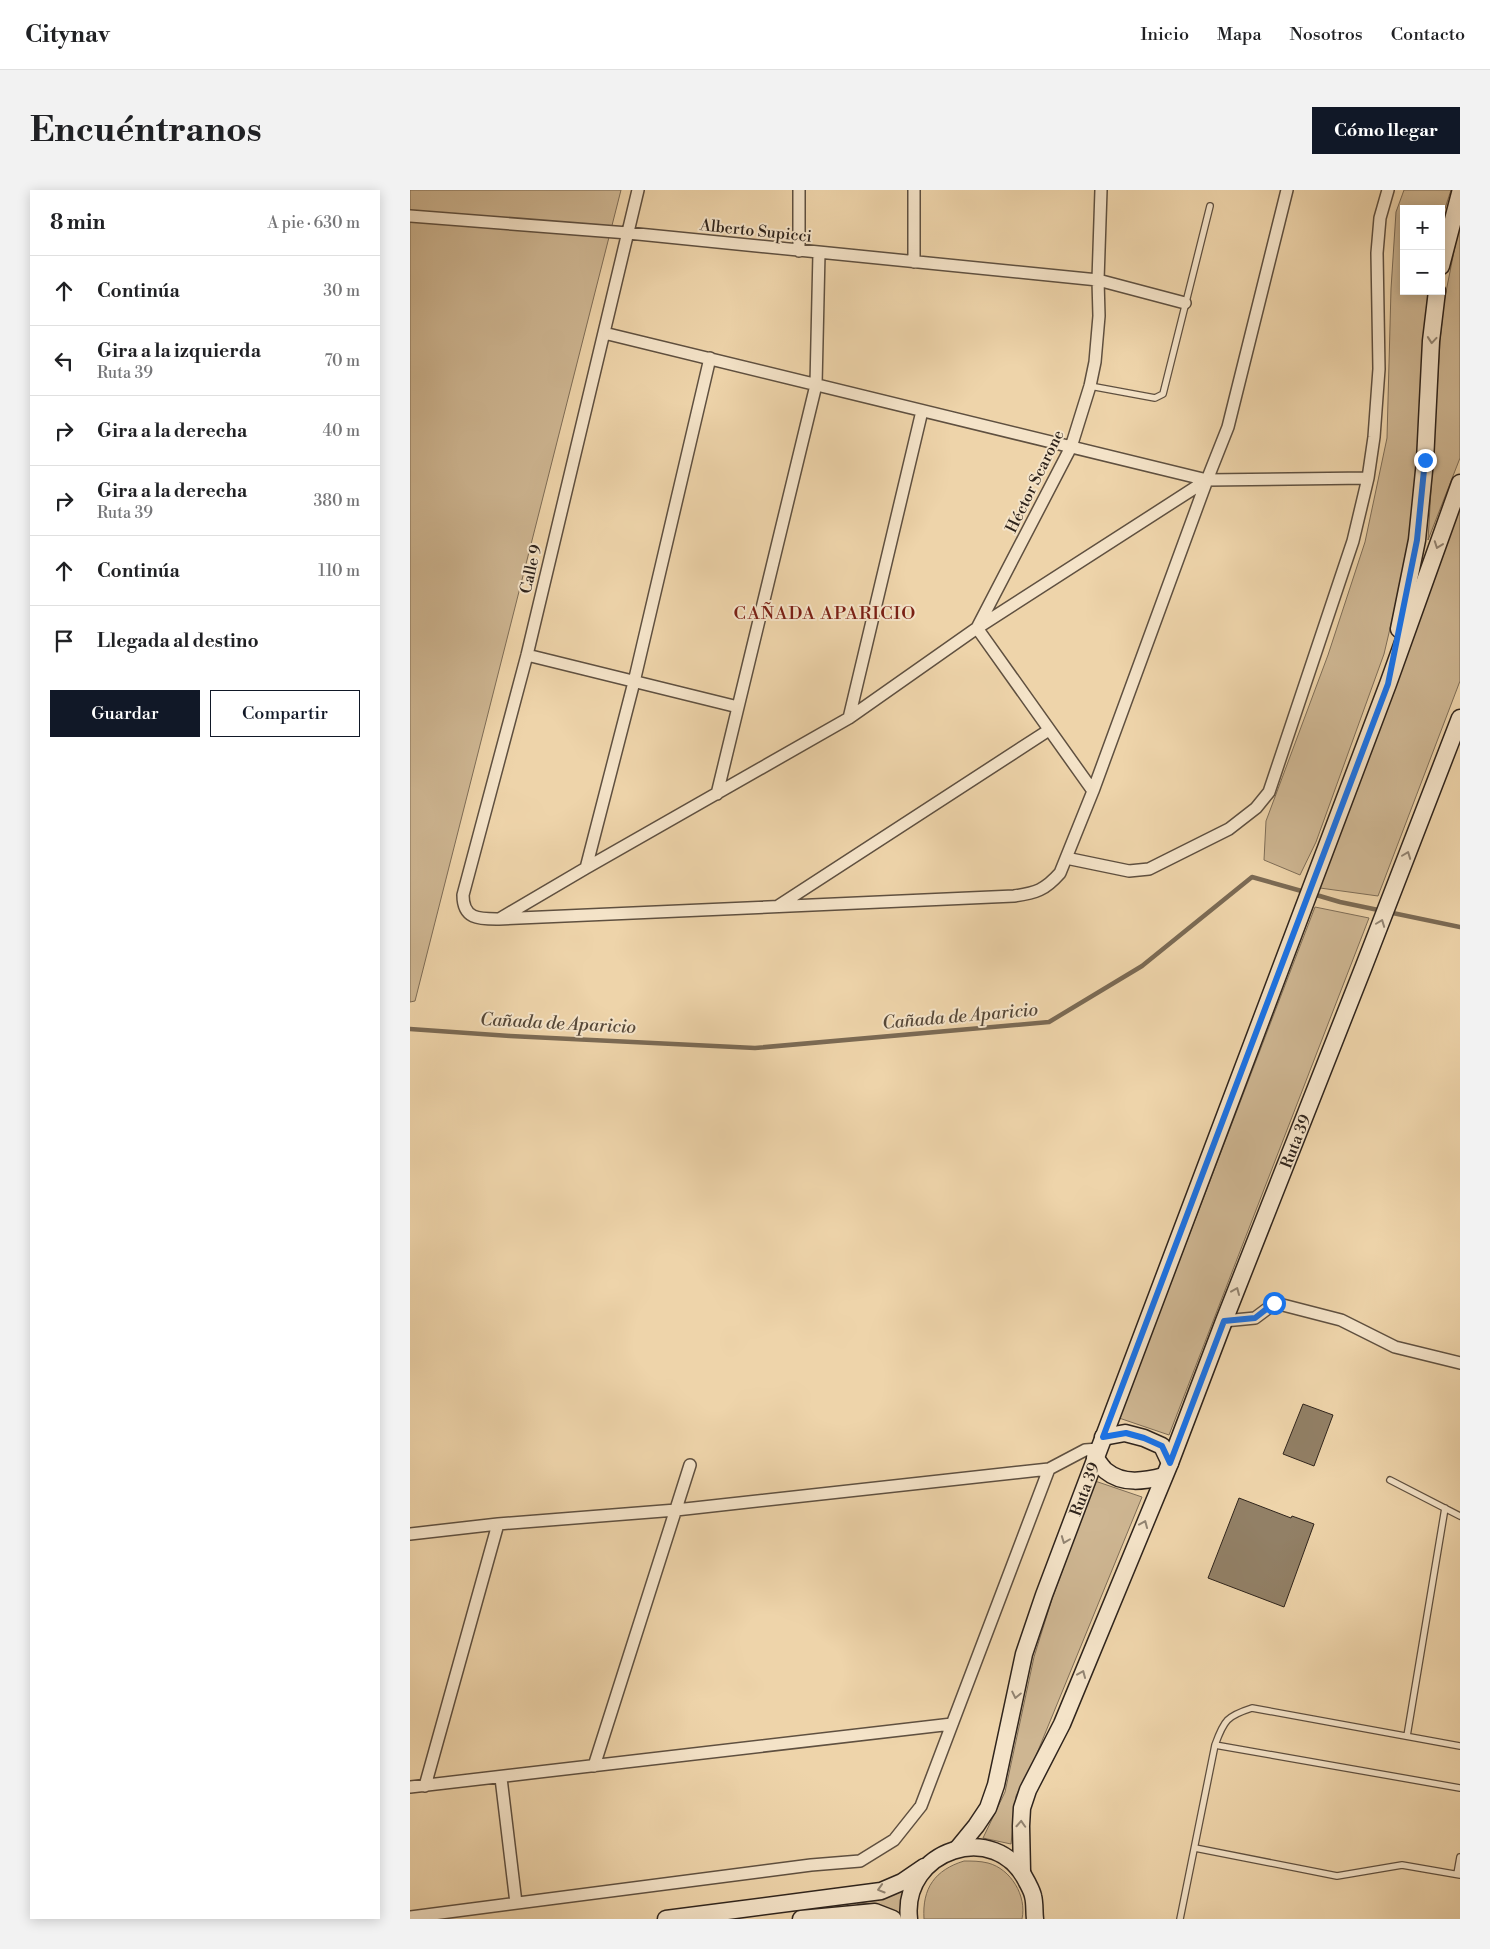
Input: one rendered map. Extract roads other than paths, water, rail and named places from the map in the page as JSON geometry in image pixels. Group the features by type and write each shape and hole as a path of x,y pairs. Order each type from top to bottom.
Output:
{"main road":[{"path":"1445,251 1460,193"},
{"path":"1388,684 1417,540 1425,460 1431,341 1437,295"},
{"name":"Ruta 39","path":"958,1848 988,1808 996,1785 1024,1654 1044,1595 1388,684 1460,483"},
{"name":"Ruta 39","path":"1022,1872 1022,1808 1028,1790 1062,1724 1167,1470 1460,718"},
{"path":"1126,1433 1144,1438 1162,1446 1167,1470 1142,1482 1124,1480 1106,1472 1099,1448 1126,1433"},
{"path":"666,1919 881,1891 902,1882 940,1856 958,1848 976,1847 994,1851 1009,1859 1022,1872 1033,1895 1041,1919"},
{"path":"909,1919 908,1907 913,1886 924,1867"},
{"path":"1033,1895 1034,1919"},
{"path":"801,1919 875,1912 893,1919"}],"street":[{"name":"Calle 9","path":"499,919 479,918 467,911 463,904 463,895 526,655 638,190"},
{"path":"798,251 799,190"},
{"path":"914,190 914,262"},
{"name":"Héctor Scarone","path":"977,628 1071,447 1090,386 1095,362 1099,316 1098,280 1101,190"},
{"path":"499,919 1034,894 1051,884 1060,873 1093,791 1228,427 1288,190"},
{"path":"1066,858 1129,871 1149,869 1229,830 1256,808 1269,792 1353,541 1368,478 1374,437 1378,370 1377,254 1380,218 1388,190"},
{"name":"Alberto Supicci","path":"410,216 628,233 1098,280 1185,303"},
{"path":"717,794 816,385 820,253"},
{"path":"604,333 1207,480 1368,478"},
{"path":"586,868 634,682 710,358"},
{"path":"849,718 922,411"},
{"path":"499,919 849,718 977,628 1207,480"},
{"path":"977,628 1093,791"},
{"path":"526,655 738,707"},
{"path":"777,906 1049,730"},
{"path":"1224,1321 1255,1318 1274,1303 1341,1320 1395,1347 1460,1363"},
{"path":"410,1534 498,1524 676,1510 1049,1469 1085,1450 1099,1448"},
{"path":"594,1766 690,1465"},
{"path":"410,1917 811,1865 860,1861 894,1840 921,1806 1049,1469"},
{"path":"425,1786 498,1524"},
{"path":"410,1787 501,1778 952,1724"},
{"path":"501,1778 516,1903"}],"lane":[{"path":"1090,386 1155,398 1162,394 1210,206"},
{"path":"1390,1480 1460,1516"},
{"path":"1407,1736 1445,1508"},
{"path":"1180,1919 1215,1745 1219,1734 1231,1715 1252,1708 1460,1746"},
{"path":"1215,1745 1460,1788"},
{"path":"1195,1848 1337,1876 1402,1865 1459,1874 1460,1858"}],"waterway":[{"name":"Cañada de Aparicio","path":"410,1029 755,1048 1049,1022 1142,966 1252,877 1305,892"},
{"name":"Cañada de Aparicio","path":"1313,894 1340,902 1460,927"}],"district":[{"name":"CAÑADA APARICIO","path":"825,613"}]}
